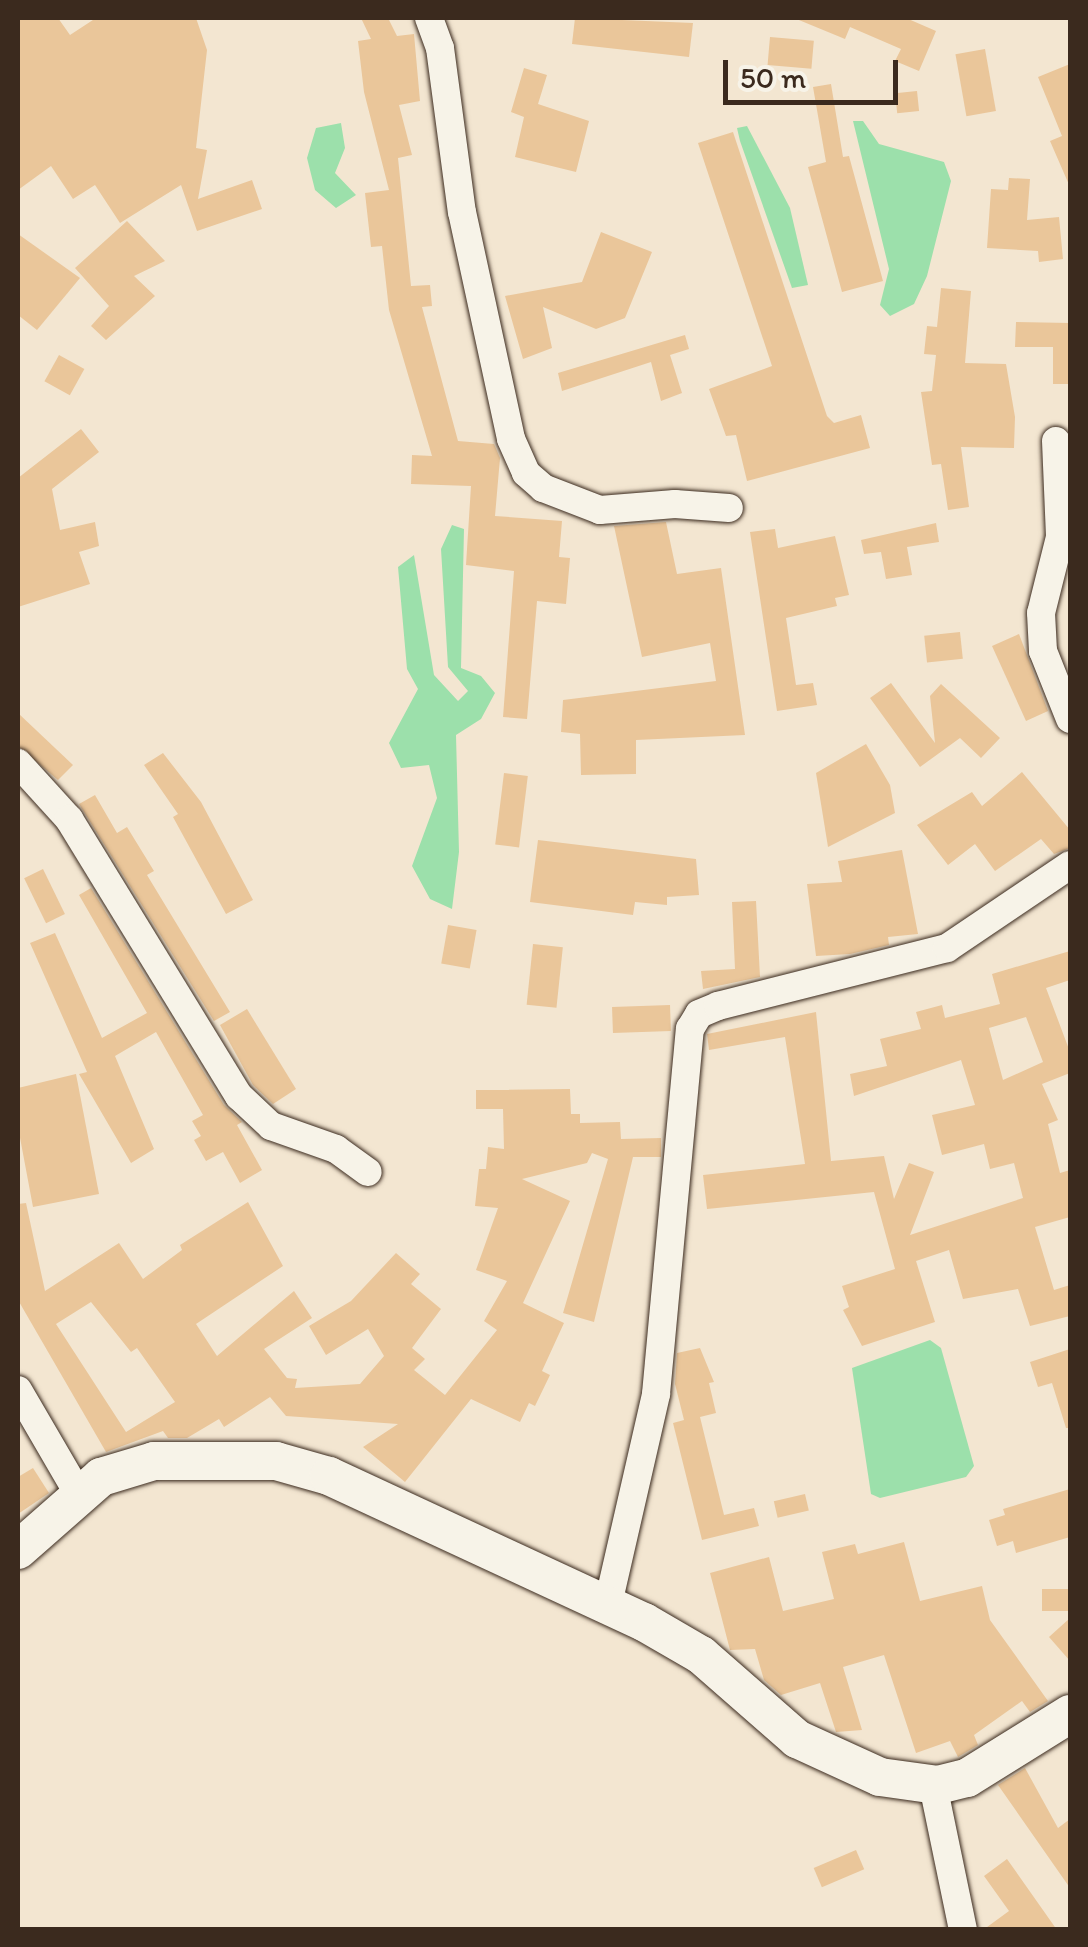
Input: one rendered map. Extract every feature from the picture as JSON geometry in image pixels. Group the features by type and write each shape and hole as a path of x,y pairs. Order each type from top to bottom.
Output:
{"street":[{"path":"429,18 440,48 462,212 511,439 526,473 543,488 600,510 674,504 729,508"},
{"path":"1056,441 1060,537 1041,613 1044,651 1070,719"},
{"path":"18,763 69,819 239,1096 270,1126 336,1149 368,1172"},
{"path":"608,1604 656,1394 690,1028 699,1014 718,1006 947,948 1070,866"},
{"path":"18,1390 78,1493"},
{"path":"18,1550 78,1493 101,1477 154,1461 276,1461 330,1476 608,1604 701,1655 797,1739 880,1777 933,1785 967,1778 1070,1714"},
{"path":"933,1785 963,1930"}],"green space":[{"path":"853,121 863,121 879,144 944,162 951,181 927,276 914,304 890,316 880,305 889,269"},
{"path":"341,123 345,148 335,173 356,195 336,208 315,190 307,158 316,128"},
{"path":"747,126 790,208 808,285 792,288 740,141 737,128"},
{"path":"452,525 464,529 461,668 481,676 495,693 481,719 456,735 459,852 452,909 430,899 412,866 437,798 429,765 401,768 389,743 418,689 407,669 398,567 414,555 434,675 458,701 468,691 448,667 441,549"},
{"path":"930,1340 941,1348 974,1466 966,1477 880,1498 871,1494 852,1368"}],"building":[{"path":"18,18 58,18 70,35 96,18 196,18 207,50 196,148 207,150 198,199 252,180 262,209 197,231 181,185 120,223 95,185 73,199 51,166 18,190"},
{"path":"361,18 388,18 397,36 414,34 420,101 399,105 412,155 398,158 411,286 430,285 432,306 422,307 458,441 494,444 500,458 495,516 562,521 559,557 570,558 566,604 537,601 527,719 503,717 514,571 466,565 471,486 411,484 412,455 432,456 389,310 382,246 371,247 365,193 389,190 364,92 358,41 371,39"},
{"path":"575,18 693,23 689,57 572,44"},
{"path":"794,18 906,18 936,31 919,71 895,61 901,49 850,27 845,39"},
{"path":"770,37 814,41 811,69 768,65"},
{"path":"985,49 996,111 966,116 955,54"},
{"path":"1070,64 1070,187 1050,141 1062,136 1038,77"},
{"path":"524,68 547,75 538,104 589,121 576,172 515,157 524,117 511,112"},
{"path":"831,84 843,157 849,156 883,281 842,292 808,167 826,162 813,87"},
{"path":"917,91 919,111 897,113 895,93"},
{"path":"733,132 827,416 834,423 861,415 870,448 747,481 736,435 726,436 709,389 772,366 698,143"},
{"path":"1009,178 1030,179 1027,220 1059,217 1063,259 1039,262 1038,251 987,248 991,189 1008,190"},
{"path":"127,221 165,261 134,276 155,296 106,340 91,326 109,306 75,268"},
{"path":"601,232 652,252 625,318 596,329 543,307 552,348 523,359 505,296 582,282"},
{"path":"18,234 80,278 37,330 18,315"},
{"path":"941,288 971,291 965,363 1006,364 1015,417 1014,448 961,447 969,507 948,510 941,464 932,465 921,392 932,391 936,355 924,354 927,326 937,327"},
{"path":"1016,322 1070,323 1070,384 1053,384 1053,347 1015,347"},
{"path":"685,335 689,349 670,355 682,393 661,401 651,362 562,391 558,373"},
{"path":"59,355 84,369 70,395 44,381"},
{"path":"81,429 99,452 52,489 60,530 95,522 99,546 79,552 90,584 18,607 18,478"},
{"path":"666,522 677,574 721,568 745,735 636,740 636,774 581,775 580,734 561,732 563,700 716,681 710,643 642,657 614,526"},
{"path":"936,523 939,542 907,547 912,575 886,579 881,552 864,554 861,540"},
{"path":"775,529 778,548 835,536 849,595 835,598 837,606 786,618 796,685 813,683 817,705 777,711 750,532"},
{"path":"960,632 963,659 927,663 924,636"},
{"path":"1019,634 1048,711 1026,721 992,646"},
{"path":"891,683 935,743 930,696 941,684 1000,738 981,758 960,738 920,767 870,698"},
{"path":"18,713 73,765 58,780 18,746"},
{"path":"866,744 890,785 895,813 828,847 816,773"},
{"path":"163,753 201,802 253,900 226,914 173,817 178,814 144,765"},
{"path":"1022,772 1070,830 1070,848 1054,854 1041,839 995,871 975,844 948,865 917,825 972,792 982,806"},
{"path":"504,773 528,776 519,847 495,844"},
{"path":"95,795 117,833 127,827 154,871 147,875 230,1012 214,1021 79,804"},
{"path":"538,840 696,859 699,895 667,897 667,905 635,902 633,915 530,902"},
{"path":"902,850 918,934 888,937 889,945 850,954 816,956 807,884 842,882 838,861"},
{"path":"43,869 65,914 46,923 24,878"},
{"path":"91,888 224,1105 242,1122 237,1125 262,1170 240,1183 223,1152 206,1161 194,1140 201,1136 192,1121 203,1115 156,1032 115,1056 154,1149 131,1163 79,1074 87,1072 30,943 55,933 102,1038 147,1013 79,895"},
{"path":"756,901 760,977 703,989 701,971 735,969 732,902"},
{"path":"448,925 477,930 470,968 441,963"},
{"path":"533,944 563,947 556,1008 527,1005"},
{"path":"1070,951 1070,980 1046,988 1070,1052 1070,1073 1042,1084 1058,1120 1048,1124 1060,1173 1070,1170 1070,1217 1035,1227 1054,1290 1070,1285 1070,1316 1030,1326 1018,1289 963,1299 949,1250 916,1261 935,1322 862,1346 843,1310 849,1307 842,1286 895,1269 874,1192 707,1209 703,1175 805,1164 785,1037 709,1050 707,1034 816,1012 831,1161 884,1156 894,1199 909,1163 934,1172 910,1235 1023,1198 1014,1163 990,1169 984,1144 942,1155 932,1115 975,1105 961,1060 854,1096 850,1074 887,1066 880,1039 921,1029 916,1012 942,1005 945,1018 1000,1004 992,974","holes":["1026,1017 1043,1062 1003,1080 989,1028"]},
{"path":"670,1005 671,1031 613,1033 612,1007"},
{"path":"247,1009 296,1089 273,1104 253,1085 220,1025"},
{"path":"76,1074 99,1194 33,1207 18,1127 18,1088"},
{"path":"570,1089 571,1114 580,1114 580,1123 620,1122 621,1139 661,1138 661,1157 633,1157 594,1322 563,1313 608,1159 592,1153 587,1163 522,1179 570,1201 523,1303 564,1323 542,1371 550,1375 535,1406 529,1403 520,1422 471,1399 405,1482 363,1447 398,1424 286,1416 270,1397 224,1427 219,1419 187,1438 168,1438 163,1431 106,1452 18,1300 18,1204 26,1203 45,1291 119,1243 143,1279 182,1250 180,1245 248,1202 283,1266 196,1324 217,1356 294,1291 312,1318 264,1349 287,1378 297,1379 295,1388 360,1384 384,1356 368,1329 326,1355 309,1326 351,1301 396,1253 420,1274 411,1284 441,1309 412,1348 425,1359 414,1370 445,1395 497,1330 484,1321 507,1281 476,1270 498,1208 475,1206 479,1169 486,1169 488,1147 504,1149 503,1109 476,1109 476,1090","holes":["91,1302 131,1352 137,1348 175,1402 126,1432 56,1324"]},
{"path":"700,1348 714,1382 709,1383 716,1413 700,1417 724,1515 754,1508 759,1526 702,1540 673,1423 684,1420 675,1384 677,1353"},
{"path":"1070,1349 1070,1428 1066,1428 1052,1383 1038,1387 1030,1362"},
{"path":"33,1468 49,1493 18,1514 18,1477"},
{"path":"1070,1489 1070,1537 1016,1553 1013,1541 997,1546 989,1520 1005,1515 1003,1509"},
{"path":"805,1494 809,1511 778,1518 774,1501"},
{"path":"904,1542 920,1601 982,1586 990,1620 1048,1701 1030,1712 1022,1701 974,1735 978,1745 958,1757 950,1741 916,1753 884,1655 843,1667 862,1730 836,1732 820,1683 781,1695 764,1680 755,1649 730,1650 710,1573 769,1557 783,1611 834,1599 822,1552 855,1544 858,1554"},
{"path":"1042,1589 1070,1589 1070,1611 1042,1611"},
{"path":"1070,1618 1070,1661 1049,1637"},
{"path":"1025,1768 1058,1828 1070,1819 1070,1888 998,1785"},
{"path":"856,1850 864,1869 822,1887 814,1868"},
{"path":"1007,1859 1057,1930 983,1930 1009,1911 984,1876"}]}
